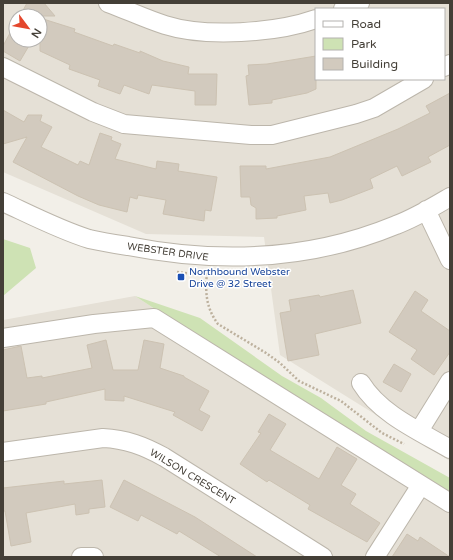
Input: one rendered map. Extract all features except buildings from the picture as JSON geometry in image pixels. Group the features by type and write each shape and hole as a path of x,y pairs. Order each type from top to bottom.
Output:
{"street":[{"path":"108,3 166,26 211,32 257,31 303,23 315,18"},
{"path":"346,8 360,3"},
{"path":"3,67 93,112 124,124 251,135 272,135 356,114 374,108 422,80"},
{"name":"WEBSTER DRIVE","path":"3,202 35,217 89,238 156,252 208,258 264,256 313,249 370,234 397,225 450,197"},
{"path":"426,210 450,260"},
{"path":"3,338 94,324 154,318 450,503"},
{"path":"419,431 450,381"},
{"path":"361,383 368,395 384,409 450,449"},
{"name":"WILSON CRESCENT","path":"3,452 103,438 116,438 140,445 164,457 323,557"},
{"path":"375,557 421,485"},
{"path":"81,557 94,557"}],"path":[{"path":"206,274 206,299 211,313 218,324 266,353 280,363 299,381 336,398 349,406 382,433 408,446"}],"shaded area":[{"path":"3,3 450,3 450,461 280,355 264,237 146,234 3,172"},
{"path":"135,296 290,397 450,494 450,557 3,557 3,320"}],"green space":[{"path":"3,239 30,248 36,268 3,296"},
{"path":"135,296 200,318 282,376 321,398 366,431 450,478 450,494 290,397"}],"place":[{"name":"Northbound Webster Drive @ 32 Street","path":"181,277"}]}
